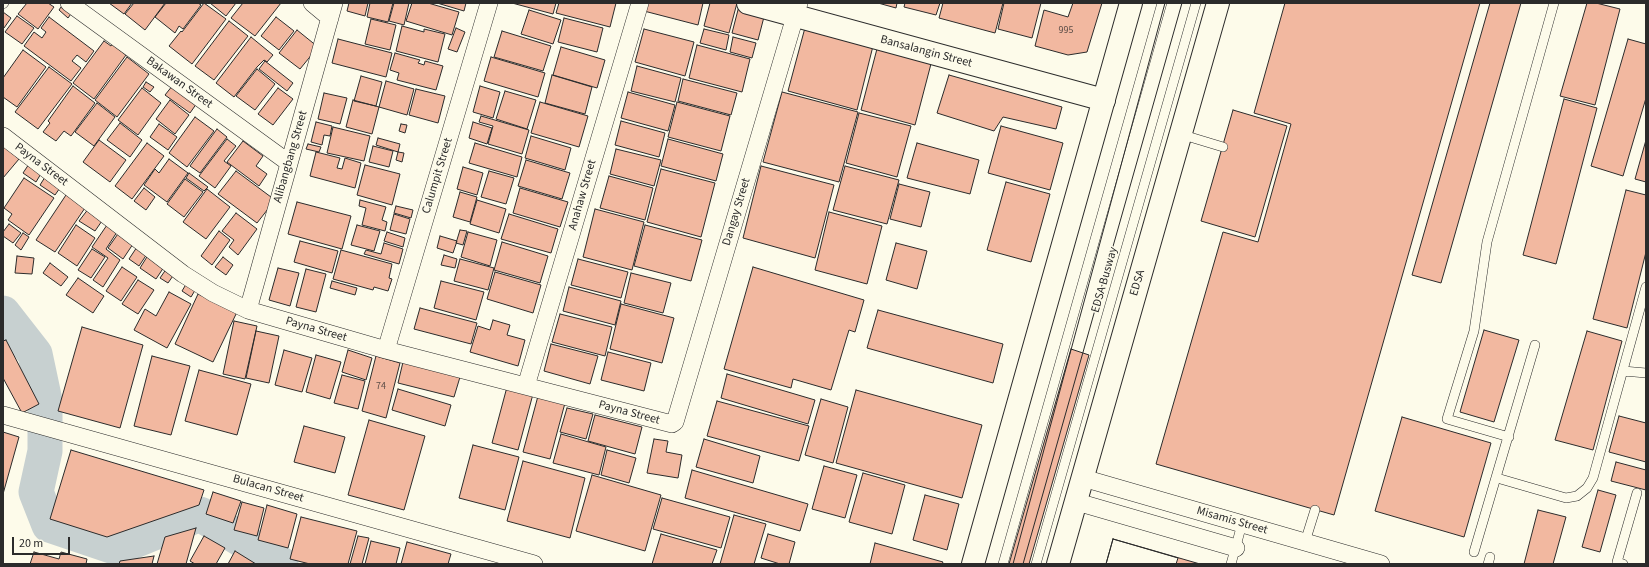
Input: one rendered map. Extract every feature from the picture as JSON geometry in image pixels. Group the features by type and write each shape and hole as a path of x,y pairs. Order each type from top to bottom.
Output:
{"main road":[{"name":"Bansalangin Street","path":"748,3 797,10 1104,100"},
{"path":"973,564 1131,3"},
{"path":"1058,564 1077,502 1080,477 1079,459 1211,3"},
{"name":"EDSA","path":"1080,477 1218,3"}],"street":[{"name":"Bakawan Street","path":"69,3 289,163"},
{"path":"312,3 332,10"},
{"name":"Calumpit Street","path":"386,350 489,3"},
{"name":"Anahaw Street","path":"526,386 640,3"},
{"name":"Alibangbang Street","path":"248,310 332,10"},
{"name":"Dangay Street","path":"675,422 797,10"},
{"name":"Payna Street","path":"3,136 183,274 213,293 248,310 386,350 668,424 675,422"},
{"name":"Bulacan Street","path":"3,415 534,564"},
{"name":"Misamis Street","path":"1080,477 1381,564"},
{"name":"Misamis Street","path":"1077,502 1233,556"}],"lane":[{"name":"EDSA Busway","path":"1003,564 1162,3"},
{"name":"EDSA Busway","path":"1036,564 1196,3"},
{"path":"1509,437 1447,419 1474,331 1487,242 1554,3"},
{"path":"1180,134 1223,147"},
{"path":"1496,478 1566,498 1577,496 1587,488 1593,478 1646,287"},
{"path":"1474,552 1535,345"},
{"path":"1623,371 1646,373"},
{"path":"1623,564 1616,562 1637,493"},
{"path":"1305,542 1315,510"},
{"path":"1233,556 1242,524"}],"building":[{"path":"27,3 48,3 54,7 38,29 18,14"},
{"path":"109,3 132,3 124,14"},
{"path":"134,3 165,3 145,30 125,14"},
{"path":"166,3 198,3 201,5 183,29 179,26 175,33 155,17"},
{"path":"204,3 226,19 192,64 169,46 181,31 182,32"},
{"path":"210,3 236,3 226,16"},
{"path":"243,3 281,3 255,36 231,18"},
{"path":"349,3 368,3 365,16 347,11"},
{"path":"370,3 393,3 388,22 367,17"},
{"path":"394,3 409,3 404,25 389,21"},
{"path":"412,3 428,3 459,12 452,35 406,21"},
{"path":"437,3 466,3 464,11"},
{"path":"512,3 556,3 553,14"},
{"path":"559,3 616,3 610,27 556,13"},
{"path":"646,3 703,3 698,25 644,11"},
{"path":"710,3 737,3 729,33 704,26"},
{"path":"878,3 897,3 896,8"},
{"path":"905,3 940,3 936,15 904,7"},
{"path":"943,3 1003,3 995,33 939,18"},
{"path":"1004,3 1041,3 1032,38 998,29"},
{"path":"1073,3 1102,3 1087,52 1068,55 1035,46 1044,10 1068,17"},
{"path":"1285,3 1480,3 1334,515 1156,464 1223,232 1258,242 1291,124 1254,113"},
{"path":"1490,3 1521,3 1441,283 1412,275"},
{"path":"1587,3 1596,3 1620,9 1595,105 1560,96"},
{"path":"63,4 73,11 68,18 59,10"},
{"path":"739,6 765,13 758,40 732,33"},
{"path":"529,10 561,20 553,44 521,34"},
{"path":"3,12 11,18 4,28 3,27"},
{"path":"17,16 34,28 22,44 5,32"},
{"path":"49,17 94,51 86,62 77,55 72,61 81,68 71,81 24,46 34,32 42,38 46,32 41,28"},
{"path":"276,17 294,31 279,50 261,36"},
{"path":"564,18 603,28 597,52 558,42"},
{"path":"371,19 396,25 390,50 365,44"},
{"path":"229,21 248,36 214,80 195,66"},
{"path":"806,24 874,42 857,110 788,91"},
{"path":"402,26 424,32 424,29 445,34 438,62 396,51"},
{"path":"456,28 465,32 457,52 448,49"},
{"path":"644,29 694,42 685,76 635,62"},
{"path":"704,29 729,35 726,50 700,43"},
{"path":"297,30 318,47 300,69 279,53"},
{"path":"502,31 551,46 543,71 494,57"},
{"path":"251,37 273,55 267,62 264,60 257,67 234,97 216,83"},
{"path":"733,37 756,43 752,58 730,52"},
{"path":"338,39 392,53 386,77 332,63"},
{"path":"1628,39 1646,44 1646,98 1623,176 1591,166"},
{"path":"104,41 111,46 112,44 126,55 94,99 73,83"},
{"path":"697,45 750,59 742,92 689,78"},
{"path":"878,45 932,60 915,125 861,110"},
{"path":"561,47 605,60 597,88 553,75"},
{"path":"23,50 46,67 17,107 3,97 3,78"},
{"path":"395,53 420,60 418,63 424,65 425,61 443,66 436,90 397,80 399,73 390,70"},
{"path":"127,57 149,74 117,117 95,100"},
{"path":"491,57 545,73 538,97 484,81"},
{"path":"265,61 293,83 287,91 259,69"},
{"path":"637,66 681,78 675,102 631,91"},
{"path":"49,67 72,84 38,129 15,112"},
{"path":"257,69 275,84 255,110 236,96"},
{"path":"552,75 592,87 585,114 545,103"},
{"path":"949,75 1062,107 1056,129 1003,117 994,131 937,113"},
{"path":"361,76 382,82 376,106 354,101"},
{"path":"683,79 737,93 731,115 678,101"},
{"path":"386,81 414,89 407,115 379,107"},
{"path":"146,82 154,87 150,92 143,87"},
{"path":"173,85 197,103 190,113 165,95"},
{"path":"73,86 95,103 71,136 64,131 56,141 43,132 50,123 48,121"},
{"path":"480,86 500,92 493,118 473,112"},
{"path":"142,88 161,103 138,135 118,120"},
{"path":"278,88 293,99 273,125 258,114"},
{"path":"416,89 445,96 438,123 409,115"},
{"path":"505,91 536,100 527,129 496,119"},
{"path":"628,92 675,105 668,131 621,118"},
{"path":"782,92 858,112 839,182 763,162"},
{"path":"324,93 347,98 340,124 318,119"},
{"path":"1564,99 1597,108 1556,264 1523,255"},
{"path":"170,100 189,115 175,134 156,119"},
{"path":"353,100 379,107 372,134 346,127"},
{"path":"540,102 588,116 579,147 531,133"},
{"path":"677,102 730,116 721,151 668,137"},
{"path":"97,103 115,117 94,146 75,132"},
{"path":"1233,110 1287,126 1255,237 1201,221"},
{"path":"859,113 911,126 897,177 846,163"},
{"path":"481,116 529,130 522,154 488,144 493,126 479,122"},
{"path":"195,117 214,131 187,167 169,153"},
{"path":"621,121 665,133 659,157 615,145"},
{"path":"316,122 332,126 330,136 324,135 322,145 311,142"},
{"path":"473,122 492,128 487,144 469,138"},
{"path":"120,123 142,140 130,157 107,140"},
{"path":"159,124 177,137 168,150 150,137"},
{"path":"401,124 407,125 405,133 399,131"},
{"path":"1001,126 1063,143 1050,190 988,173"},
{"path":"333,127 370,136 364,161 327,153"},
{"path":"217,129 227,137 200,173 190,166"},
{"path":"531,136 571,148 565,170 525,158"},
{"path":"378,138 400,144 398,152 376,145"},
{"path":"227,139 236,146 224,161 231,166 215,188 199,176"},
{"path":"668,139 723,154 716,181 661,166"},
{"path":"99,140 126,160 110,182 83,162"},
{"path":"1646,140 1646,182 1635,179"},
{"path":"243,141 263,156 256,166 267,174 259,186 227,162"},
{"path":"147,143 164,156 132,199 115,186"},
{"path":"475,143 522,157 517,177 469,163"},
{"path":"917,143 979,160 970,194 907,178"},
{"path":"308,144 321,147 319,152 306,149"},
{"path":"3,146 19,159 3,178"},
{"path":"373,146 393,151 389,167 369,162"},
{"path":"616,149 661,160 654,186 610,174"},
{"path":"316,152 340,158 337,168 342,169 345,158 361,163 355,188 310,176"},
{"path":"398,152 404,153 402,162 396,160"},
{"path":"169,159 188,173 167,202 144,185 155,169 159,173"},
{"path":"526,160 570,173 562,199 518,186"},
{"path":"29,164 42,172 36,182 23,173"},
{"path":"365,165 400,174 392,205 357,195"},
{"path":"761,166 834,185 815,258 743,238"},
{"path":"845,166 899,180 887,224 833,210"},
{"path":"463,167 483,173 477,195 457,189"},
{"path":"661,169 715,183 701,237 647,222"},
{"path":"236,171 275,200 257,223 218,194"},
{"path":"489,171 514,178 506,204 481,197"},
{"path":"189,173 208,187 204,191 186,178"},
{"path":"47,174 62,185 55,195 40,185"},
{"path":"609,176 653,188 645,220 600,208"},
{"path":"24,178 54,198 29,235 8,220 12,214 4,208"},
{"path":"185,179 203,192 184,217 167,204"},
{"path":"1006,182 1050,194 1031,262 987,250"},
{"path":"899,184 930,192 921,227 890,219"},
{"path":"144,188 155,197 146,210 134,201"},
{"path":"520,188 568,202 560,227 513,213"},
{"path":"207,189 230,207 206,239 183,222"},
{"path":"1626,190 1646,195 1646,252 1627,328 1593,319"},
{"path":"68,192 87,205 55,252 36,240"},
{"path":"460,192 477,197 470,222 453,217"},
{"path":"360,200 386,207 382,220 387,222 385,231 362,225 366,208 359,206"},
{"path":"477,200 506,209 499,233 470,224"},
{"path":"297,202 351,216 342,249 288,234"},
{"path":"396,206 413,210 411,218 394,213"},
{"path":"89,208 104,218 95,231 79,221"},
{"path":"595,209 644,222 632,270 583,257"},
{"path":"829,212 882,226 867,284 815,270"},
{"path":"236,213 257,229 238,255 229,247 234,240 222,231"},
{"path":"394,214 410,219 406,234 390,230"},
{"path":"509,214 558,229 551,253 501,239"},
{"path":"9,224 21,233 13,243 3,236 3,232"},
{"path":"76,225 95,238 77,266 58,253"},
{"path":"107,225 117,232 106,249 120,260 103,287 93,280 108,258 92,247"},
{"path":"357,225 380,231 374,251 351,245"},
{"path":"645,225 702,240 691,281 634,266"},
{"path":"460,230 467,231 463,245 456,243"},
{"path":"120,231 135,241 123,259 108,248"},
{"path":"219,231 230,240 212,265 201,256"},
{"path":"387,232 405,238 403,247 384,241"},
{"path":"468,232 497,240 490,266 461,257"},
{"path":"23,233 29,237 21,250 15,245"},
{"path":"440,236 457,241 453,253 437,248"},
{"path":"300,241 338,251 332,273 294,262"},
{"path":"502,242 548,256 540,283 494,270"},
{"path":"384,243 403,249 399,264 364,254 366,250 381,254"},
{"path":"896,243 927,251 917,289 886,280"},
{"path":"139,244 149,251 139,266 129,259"},
{"path":"92,249 105,257 91,278 78,270"},
{"path":"341,250 392,264 389,278 392,279 388,291 374,287 373,290 333,279"},
{"path":"150,252 166,264 156,279 140,268"},
{"path":"444,255 457,259 455,268 441,265"},
{"path":"17,256 34,258 32,274 15,273"},
{"path":"223,257 233,265 226,275 215,267"},
{"path":"460,259 494,268 488,290 454,281"},
{"path":"578,259 628,272 621,298 571,285"},
{"path":"50,263 68,277 61,286 43,273"},
{"path":"122,267 137,277 121,301 106,291"},
{"path":"753,267 864,300 855,332 849,330 831,390 793,379 791,388 724,369"},
{"path":"167,268 175,273 168,283 160,278"},
{"path":"278,268 299,273 290,306 269,300"},
{"path":"306,269 326,274 316,312 296,307"},
{"path":"495,272 541,285 533,313 487,299"},
{"path":"631,273 671,283 663,313 624,303"},
{"path":"78,278 104,296 93,313 66,295"},
{"path":"138,280 154,290 138,314 122,304"},
{"path":"188,281 197,287 191,297 182,291"},
{"path":"332,281 357,288 355,295 330,288"},
{"path":"441,281 484,292 476,320 434,308"},
{"path":"569,287 621,301 615,325 563,311"},
{"path":"169,292 191,304 167,348 134,330 145,309 156,316"},
{"path":"198,294 237,312 213,362 175,344"},
{"path":"621,304 674,318 662,363 610,349"},
{"path":"420,308 477,323 471,344 414,329"},
{"path":"878,310 1003,344 993,383 867,348"},
{"path":"560,314 612,327 605,356 552,342"},
{"path":"493,320 510,325 507,335 525,340 518,366 470,352 478,326 490,330"},
{"path":"234,321 257,326 245,379 223,374"},
{"path":"82,327 143,345 120,428 58,411"},
{"path":"1484,330 1519,340 1494,422 1460,412"},
{"path":"256,331 279,336 269,383 246,378"},
{"path":"1587,331 1622,341 1593,450 1555,440"},
{"path":"6,340 39,404 22,413 3,378 3,341"},
{"path":"551,344 598,356 590,384 544,371"},
{"path":"1071,349 1089,355 1029,564 1009,564"},
{"path":"284,350 312,358 302,392 275,385"},
{"path":"348,350 372,358 366,380 342,372"},
{"path":"608,352 651,363 644,391 601,380"},
{"path":"316,355 341,362 330,399 306,392"},
{"path":"152,356 190,366 171,435 134,426"},
{"path":"376,356 400,363 386,418 362,411"},
{"path":"403,362 460,377 454,397 398,383"},
{"path":"199,370 251,384 237,435 185,421"},
{"path":"727,374 815,400 808,424 721,398"},
{"path":"342,375 365,381 358,409 334,403"},
{"path":"507,387 533,394 518,450 492,443"},
{"path":"398,389 451,405 445,426 392,410"},
{"path":"856,390 982,425 962,498 836,463"},
{"path":"538,396 565,403 550,459 523,452"},
{"path":"821,399 848,407 833,463 805,455"},
{"path":"717,401 809,426 799,461 707,436"},
{"path":"567,408 593,414 586,439 560,432"},
{"path":"595,415 642,427 635,454 588,441"},
{"path":"1619,416 1646,423 1646,462 1609,452"},
{"path":"1402,417 1491,443 1464,537 1375,511"},
{"path":"369,420 425,436 404,510 348,495"},
{"path":"304,426 345,437 335,473 294,462"},
{"path":"3,432 19,437 3,494"},
{"path":"561,434 606,447 599,475 553,463"},
{"path":"654,439 668,441 666,452 682,455 678,478 647,473"},
{"path":"704,439 760,456 753,483 696,467"},
{"path":"473,445 519,457 505,510 459,498"},
{"path":"71,450 204,490 199,505 107,537 50,519"},
{"path":"607,450 636,458 629,483 601,475"},
{"path":"523,461 585,478 570,538 507,521"},
{"path":"1616,462 1646,470 1646,490 1611,481"},
{"path":"824,466 857,475 845,518 812,509"},
{"path":"692,470 808,504 800,531 685,498"},
{"path":"863,473 905,485 892,534 849,522"},
{"path":"592,475 661,495 645,551 576,531"},
{"path":"1598,490 1616,495 1600,552 1582,547"},
{"path":"213,492 241,501 233,523 206,514"},
{"path":"925,495 959,504 947,550 913,540"},
{"path":"662,498 730,517 721,548 653,529"},
{"path":"242,502 264,508 257,536 234,530"},
{"path":"267,505 297,514 288,548 258,540"},
{"path":"1538,510 1566,517 1553,564 1524,564"},
{"path":"734,515 766,524 754,564 720,564"},
{"path":"301,517 357,531 348,564 310,564 290,559"},
{"path":"196,528 186,564 157,564 165,537"},
{"path":"661,534 717,550 712,564 652,564"},
{"path":"768,534 795,542 789,564 780,564 761,558"},
{"path":"204,536 225,548 216,564 195,564 190,561"},
{"path":"358,536 369,538 362,564 350,564"},
{"path":"1113,539 1148,549 1200,564 1106,564"},
{"path":"1113,539 1178,558 1176,564 1106,564"},
{"path":"371,541 400,548 396,564 365,564"},
{"path":"407,542 451,554 448,564 401,564"},
{"path":"875,543 943,562 942,564 870,564"},
{"path":"235,551 256,564 228,564"},
{"path":"34,552 59,559 61,552 87,559 86,564 30,564"},
{"path":"154,556 152,564 119,564 120,561"}],"waterway":[{"path":"3,313 35,354 45,401 45,451 36,492 49,525 117,548 200,514 281,564"}],"tram line":[{"path":"1013,564 1165,3"},
{"path":"1023,564 1182,3"}]}
